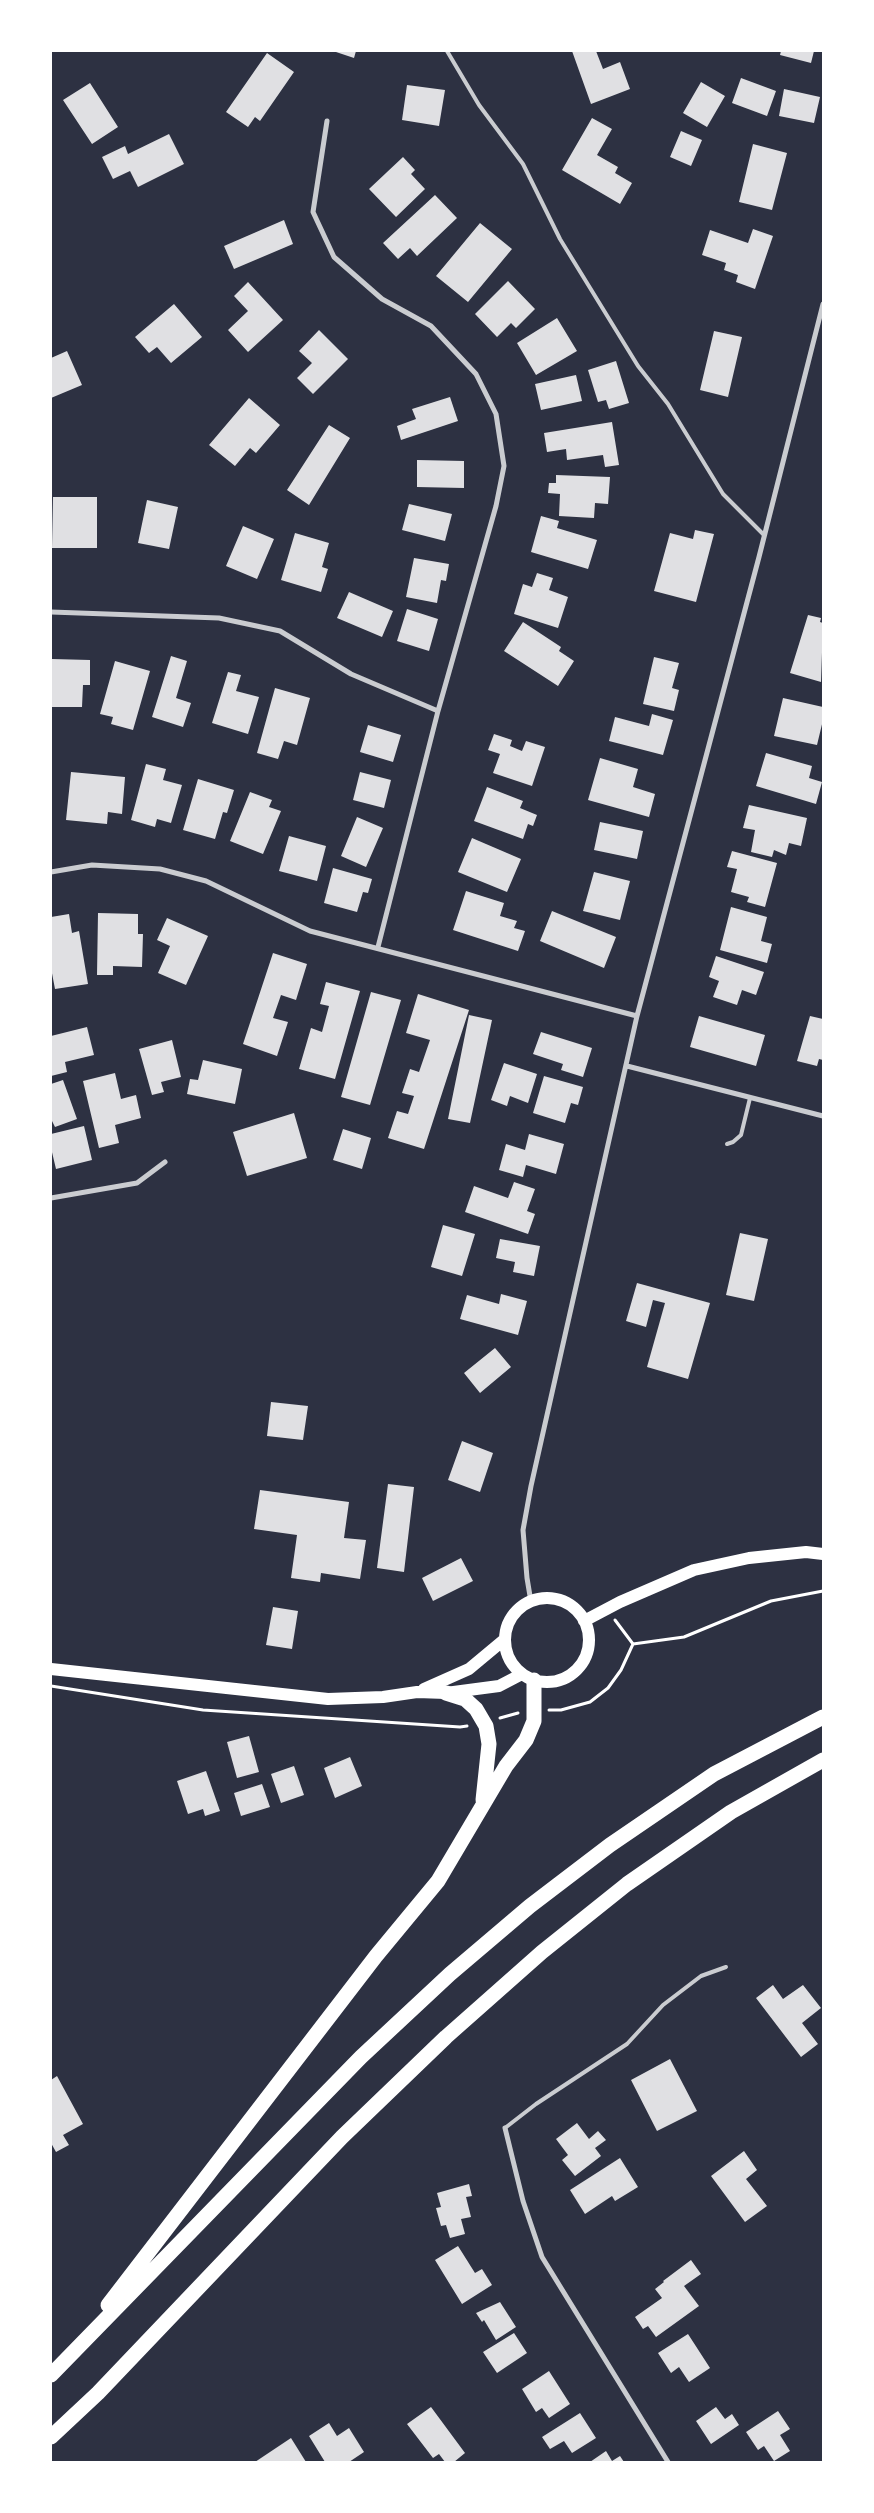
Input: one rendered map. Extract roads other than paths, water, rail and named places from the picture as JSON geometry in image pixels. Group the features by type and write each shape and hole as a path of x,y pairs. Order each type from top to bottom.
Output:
{"highway":[{"path":"51,2370 116,2296 370,1964 438,1881 506,1766 526,1740 534,1721 528,1677"},
{"path":"446,1693 465,1699 476,1709 486,1726 489,1744 483,1804"},
{"path":"51,2375 361,2057 450,1974 530,1906 610,1845 714,1774 823,1718"},
{"path":"51,2437 98,2393 342,2138 446,2037 542,1952 627,1884 731,1812 823,1760"}],"main road":[{"path":"584,1621 606,1609 694,1570 749,1558 806,1552 823,1554"},
{"path":"51,1669 328,1699 383,1697 417,1692 446,1693 499,1686 528,1677 556,1681 576,1670 587,1651 588,1636 584,1621 570,1606 558,1600 545,1599 531,1602 521,1608 513,1617 505,1639 469,1669 417,1692"},
{"path":"505,1639 509,1658 528,1677"}],"street":[{"path":"327,121 313,212 334,257 382,299 431,326 476,374 496,414 504,466 496,506 438,711 378,947"},
{"path":"531,1602 527,1578 524,1524 637,1016 823,304"},
{"path":"51,612 218,618 280,631 352,674 438,711"},
{"path":"51,872 92,866 160,869 206,881 310,931 378,947 637,1016"},
{"path":"627,1066 823,1116"},
{"path":"51,1198 136,1184 165,1162"},
{"path":"505,2128 523,2201 542,2257 668,2462"}],"lane":[{"path":"447,51 480,105 523,164 560,239 638,366 668,404 723,494 764,535"},
{"path":"727,1144 733,1142 741,1135 750,1098"},
{"path":"505,2128 536,2104 627,2044 663,2005 701,1976 726,1967"}]}
